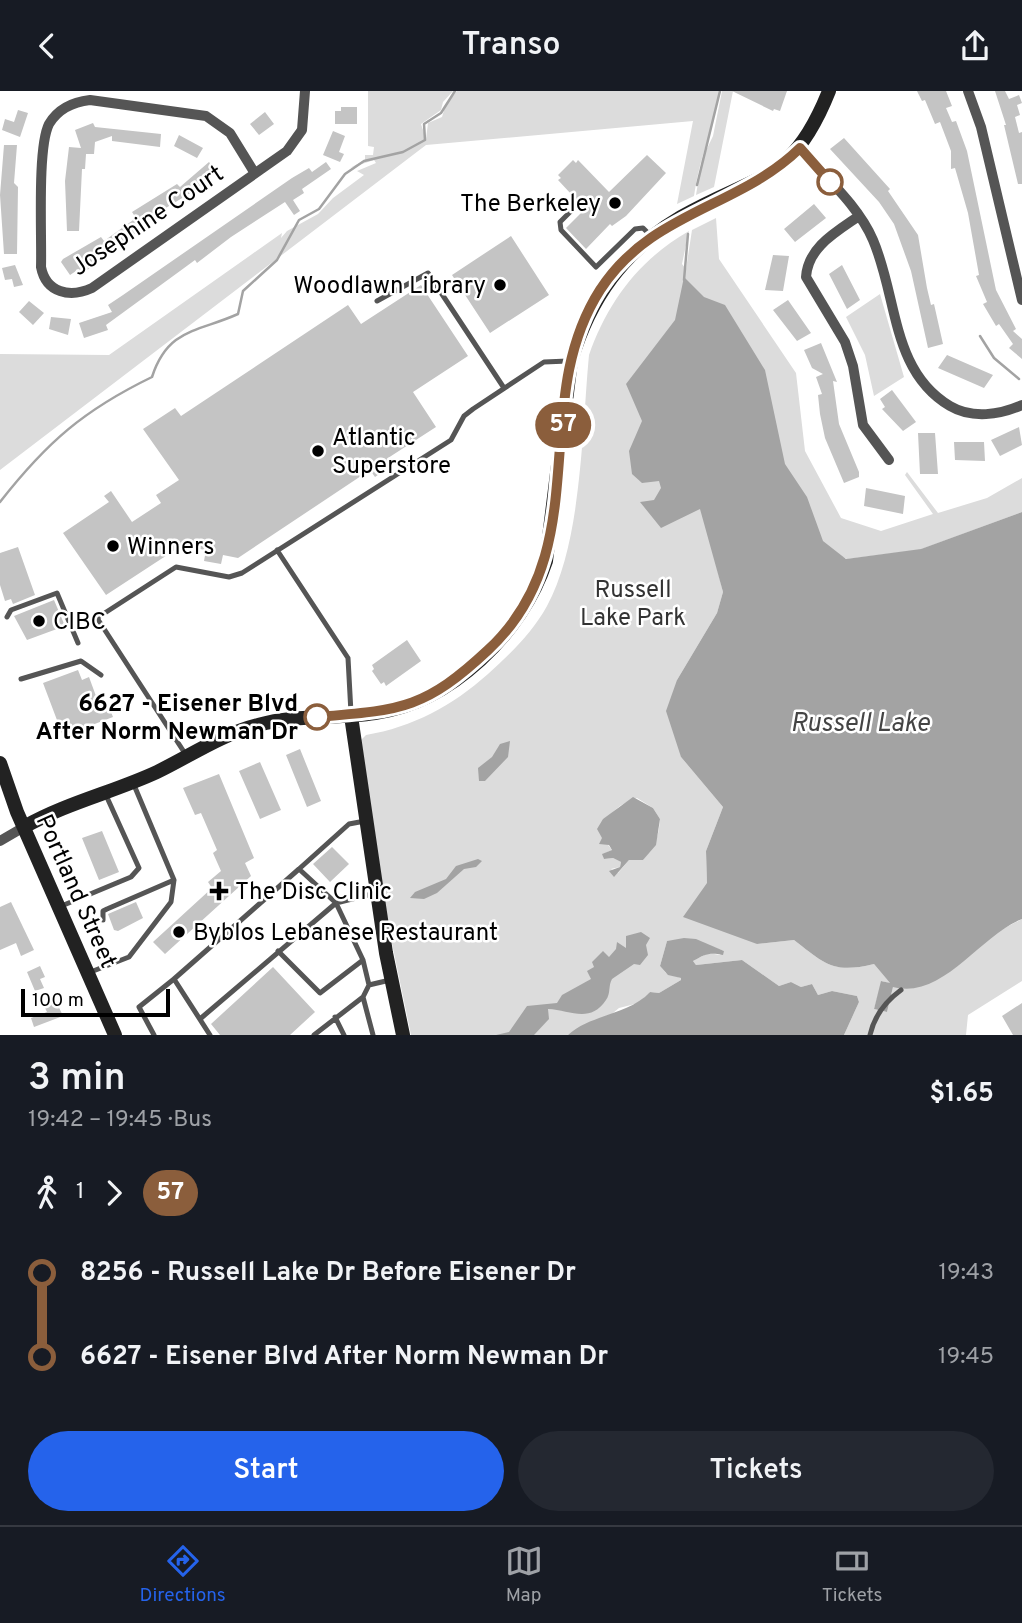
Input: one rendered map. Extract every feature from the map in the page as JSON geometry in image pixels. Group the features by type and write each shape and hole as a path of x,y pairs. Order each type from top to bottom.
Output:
{"street":[{"name":"Josephine Court","path":"254,172 230,133 206,116 100,101 71,104 56,115 46,133 41,267 44,278 55,289 68,294 92,288 254,172 287,152 298,140 302,130 305,91"},
{"path":"0,841 44,815 132,782 258,725 394,710 425,698 451,683 495,644 534,591 546,561 571,361 588,314 612,275 652,237 683,216 769,174 800,148 817,121 829,91"},
{"path":"968,91 981,127 1022,300"},
{"path":"800,148 859,216 880,259 908,358 923,387 957,410 973,414 1008,411 1022,405"},
{"path":"859,216 822,243 810,258 806,277 845,342 853,366 863,425 889,460"},
{"path":"351,716 376,893 403,1035"},
{"name":"Portland Street","path":"0,764 24,827 115,1035"}],"lane":[{"path":"575,208 560,222 561,230 596,267 635,229 643,228 652,237"},
{"path":"600,263 612,275"},
{"path":"377,301 428,273 504,388"},
{"path":"187,756 97,618 173,568 234,577 323,520 354,504 451,440 467,413 544,362 571,361"},
{"path":"277,550 348,658 353,699 351,716"},
{"path":"7,617 12,610 57,593 78,643"},
{"path":"21,679 81,661 102,675"},
{"path":"88,973 129,957 171,902 174,880 132,782"},
{"path":"59,907 131,877 139,867 105,793"},
{"path":"154,1035 139,1007 349,824 366,820"},
{"path":"299,869 336,903 363,960 369,985 363,997 314,1035"},
{"path":"103,920 103,911 174,880"},
{"path":"200,1019 336,903 376,893"},
{"path":"278,951 320,993 363,960"},
{"path":"174,979 210,1035"},
{"path":"369,985 391,980"},
{"path":"870,1035 873,1022 892,997 901,990"},
{"path":"363,997 373,1035"},
{"path":"335,1017 344,1035"}],"green space":[{"path":"368,91 453,91 443,102 441,110 421,124 426,139 428,123 442,117 446,104 457,91 719,91 694,196 677,204 693,121 426,145 0,470 0,354 109,355 282,233 281,238 287,231 318,214 333,198 364,175 357,171 376,163 374,160 350,168 365,160 365,155 373,155 374,147 368,146"},
{"path":"722,91 733,91 714,187 696,195 702,159 713,136"},
{"name":"Russell Lake Park","path":"716,218 719,259 796,373 805,451 841,518 881,531 933,514 905,475 907,472 938,513 987,498 1022,478 1022,512 919,550 847,559 698,493 723,592 717,613 677,680 681,757 723,807 706,851 707,883 757,944 794,940 830,965 849,968 874,964 891,984 882,981 874,1009 887,1012 893,987 1022,919 1022,981 968,1015 966,1035 844,1035 859,1002 857,996 832,991 818,995 812,984 801,987 791,982 779,986 742,960 696,965 693,961 708,953 720,955 724,951 692,939 667,941 660,966 666,973 681,980 659,993 650,992 639,1003 619,1008 607,1018 568,1035 411,1035 389,929 361,740 366,735 416,721 460,696 512,651 541,616 559,580 574,518 589,355 606,317 628,283 655,255 689,231 682,264 686,269 692,230","holes":["637,798 653,808 660,819 658,833 643,860 629,860 618,873 611,869 620,867 621,862 613,858 604,859 603,854 612,850 600,834 606,821 618,807"]},
{"path":"880,294 904,377 874,396 865,355 846,317"}],"water":[{"name":"Russell Lake","path":"684,277 704,297 725,305 765,370 785,464 807,497 823,541 846,559 921,549 1022,512 1022,919 1006,927 945,975 928,984 911,988 893,987 887,1012 874,1009 881,981 890,983 874,964 849,968 830,965 794,940 757,944 683,917 707,883 706,851 723,807 681,757 666,711 677,680 717,613 723,592 700,509 661,528 640,502 654,500 661,488 659,481 642,483 632,474 629,451 642,421 626,384 675,320"},
{"path":"510,741 508,757 485,781 479,781 478,768 492,757 500,744"},
{"path":"633,797 653,808 660,819 656,845 643,860 629,860 614,877 609,871 620,867 621,862 613,858 604,859 602,854 612,850 609,845 599,844 602,838 597,829 603,819"},
{"path":"478,859 482,861 476,867 464,869 437,893 424,899 410,898 415,892 446,879 456,866"},
{"path":"641,932 650,938 646,945 648,955 640,965 634,964 612,979 608,997 593,1012 579,1014 548,1009 549,1019 534,1035 496,1035 509,1032 527,1006 557,1003 562,995 591,979 587,971 594,967 592,962 603,951 609,957 616,949 617,942 626,948 626,936"},
{"path":"696,939 724,951 723,955 711,954 693,961 696,965 742,960 779,986 791,982 801,987 812,984 818,995 832,991 857,996 859,1002 844,1035 568,1035 577,1028 632,1005 650,992 659,993 681,980 668,975 660,966 667,941"}],"building":[{"path":"732,91 787,91 780,111 773,111"},
{"path":"917,91 946,91 952,106 946,108 952,122 956,121 967,151 996,290 1016,329 1013,331 1022,339 1022,359 1009,348 1013,344 999,324 996,326 983,304 987,302 976,276 979,275 968,213 955,168 951,169 951,151 940,122 935,124 925,100 922,101"},
{"path":"995,91 1005,91 1009,99 1019,95 1022,103 1017,105 1020,115 1015,117 1019,133 1022,132 1022,184 1018,184 1006,125"},
{"path":"341,107 357,107 357,124 335,124 335,111 341,111"},
{"path":"18,110 28,113 20,137 2,130 5,119 14,122"},
{"path":"265,112 274,124 259,135 250,124"},
{"path":"93,123 95,127 161,134 160,147 112,141 112,136 95,142 94,154 86,154 85,169 82,169 79,231 67,231 65,181 69,147 81,148 75,130"},
{"path":"333,131 345,136 339,152 344,154 340,162 323,155"},
{"path":"179,135 203,148 197,158 174,146"},
{"path":"844,138 890,189 888,191 918,235 927,288 931,305 934,304 943,344 928,348 911,271 894,224 879,202 830,149"},
{"path":"4,145 17,145 14,183 18,187 17,254 4,254 0,195"},
{"name":"The Berkeley","path":"647,155 666,173 626,216 612,226 610,224 586,249 566,228 585,209 558,180 561,178 558,175 573,160 576,163 578,160 609,192"},
{"path":"209,162 217,172 197,189 151,217 138,228 140,231 88,264 90,268 82,274 79,269 70,275 61,262 63,259 101,237 104,241 136,218 132,212 177,184 180,187"},
{"path":"326,162 331,169 302,189 304,193 293,200 300,211 294,215 285,202 197,263 195,260 106,325 108,330 84,338 79,323 112,312 108,305 292,178 309,168 312,172"},
{"path":"814,204 826,218 795,242 784,229"},
{"name":"Woodlawn Library","path":"511,236 549,295 490,333 452,275"},
{"path":"773,255 789,256 783,291 765,290"},
{"path":"15,265 23,285 14,287 12,279 5,280 2,268"},
{"path":"842,265 860,300 847,309 829,274"},
{"path":"421,285 468,356 413,392 436,427 388,458 392,465 375,477 370,470 238,558 223,555 221,564 204,561 206,550 181,546 106,595 63,533 109,502 104,496 111,491 132,522 161,503 156,495 179,480 143,429 175,408 181,416 348,305 361,324"},
{"path":"788,300 811,333 797,341 773,310"},
{"path":"29,301 44,313 33,325 19,312"},
{"path":"51,317 71,319 68,335 49,329"},
{"path":"821,343 837,382 833,381 839,424 859,472 859,477 844,483 825,438 820,414 818,395 822,394 816,377 823,374 812,368 804,350"},
{"path":"947,355 993,375 984,388 938,368"},
{"path":"892,390 916,422 903,431 882,409 885,407 880,399"},
{"path":"1019,427 1022,445 1000,456 991,440"},
{"path":"918,433 935,433 938,474 920,474"},
{"path":"954,442 984,442 985,461 955,460"},
{"path":"866,488 905,496 903,514 864,506"},
{"path":"18,547 35,595 13,604 11,599 5,601 0,585 0,553"},
{"name":"CIBC","path":"54,600 65,626 27,640 14,616"},
{"path":"407,640 421,661 386,686 384,682 381,684 372,671 372,665"},
{"path":"78,670 82,680 89,677 100,707 108,704 113,717 63,736 43,683"},
{"path":"300,749 321,801 307,807 286,755"},
{"path":"260,762 281,810 260,819 239,771"},
{"path":"219,774 254,858 245,863 251,876 165,954 153,942 212,888 208,882 221,871 213,853 217,850 201,813 195,815 183,788"},
{"path":"102,831 119,872 99,880 82,838"},
{"path":"332,847 349,864 330,882 313,864"},
{"path":"11,902 34,950 21,956 16,943 0,950 0,907"},
{"path":"136,902 143,918 118,931 114,930 108,914"},
{"path":"40,966 45,977 40,979 44,988 35,991 27,972"},
{"path":"273,967 315,1012 290,1035 220,1035 211,1024"},
{"path":"55,999 63,1016 34,1027 31,1018 47,1012 43,1004"},
{"path":"1022,1003 1022,1035 1013,1035 1002,1016"}],"waterway":[{"path":"0,502 34,462 68,429 106,402 152,377 159,361 176,340 238,314 243,291 277,260 299,220 319,209 345,174 364,161 403,152 425,140 424,124 441,113 455,91"},
{"path":"697,185 720,91"},
{"path":"684,280 688,234"},
{"path":"980,336 994,358 1019,379"}],"bus line":[{"name":"57","path":"317,717 394,710 433,694 451,683 495,644 523,610 546,561 571,361 580,329 601,290 634,252 683,216 769,174 800,148 830,182"}],"place":[{"name":"The Berkeley","path":"615,203"},
{"name":"Woodlawn Library","path":"500,285"},
{"name":"Atlantic Superstore","path":"318,451"},
{"name":"Winners","path":"113,546"},
{"name":"CIBC","path":"39,621"},
{"name":"6627 - Eisener Blvd After Norm Newman Dr","path":"317,717"},
{"name":"The Disc Clinic","path":"219,891"},
{"name":"Byblos Lebanese Restaurant","path":"179,932"}]}
